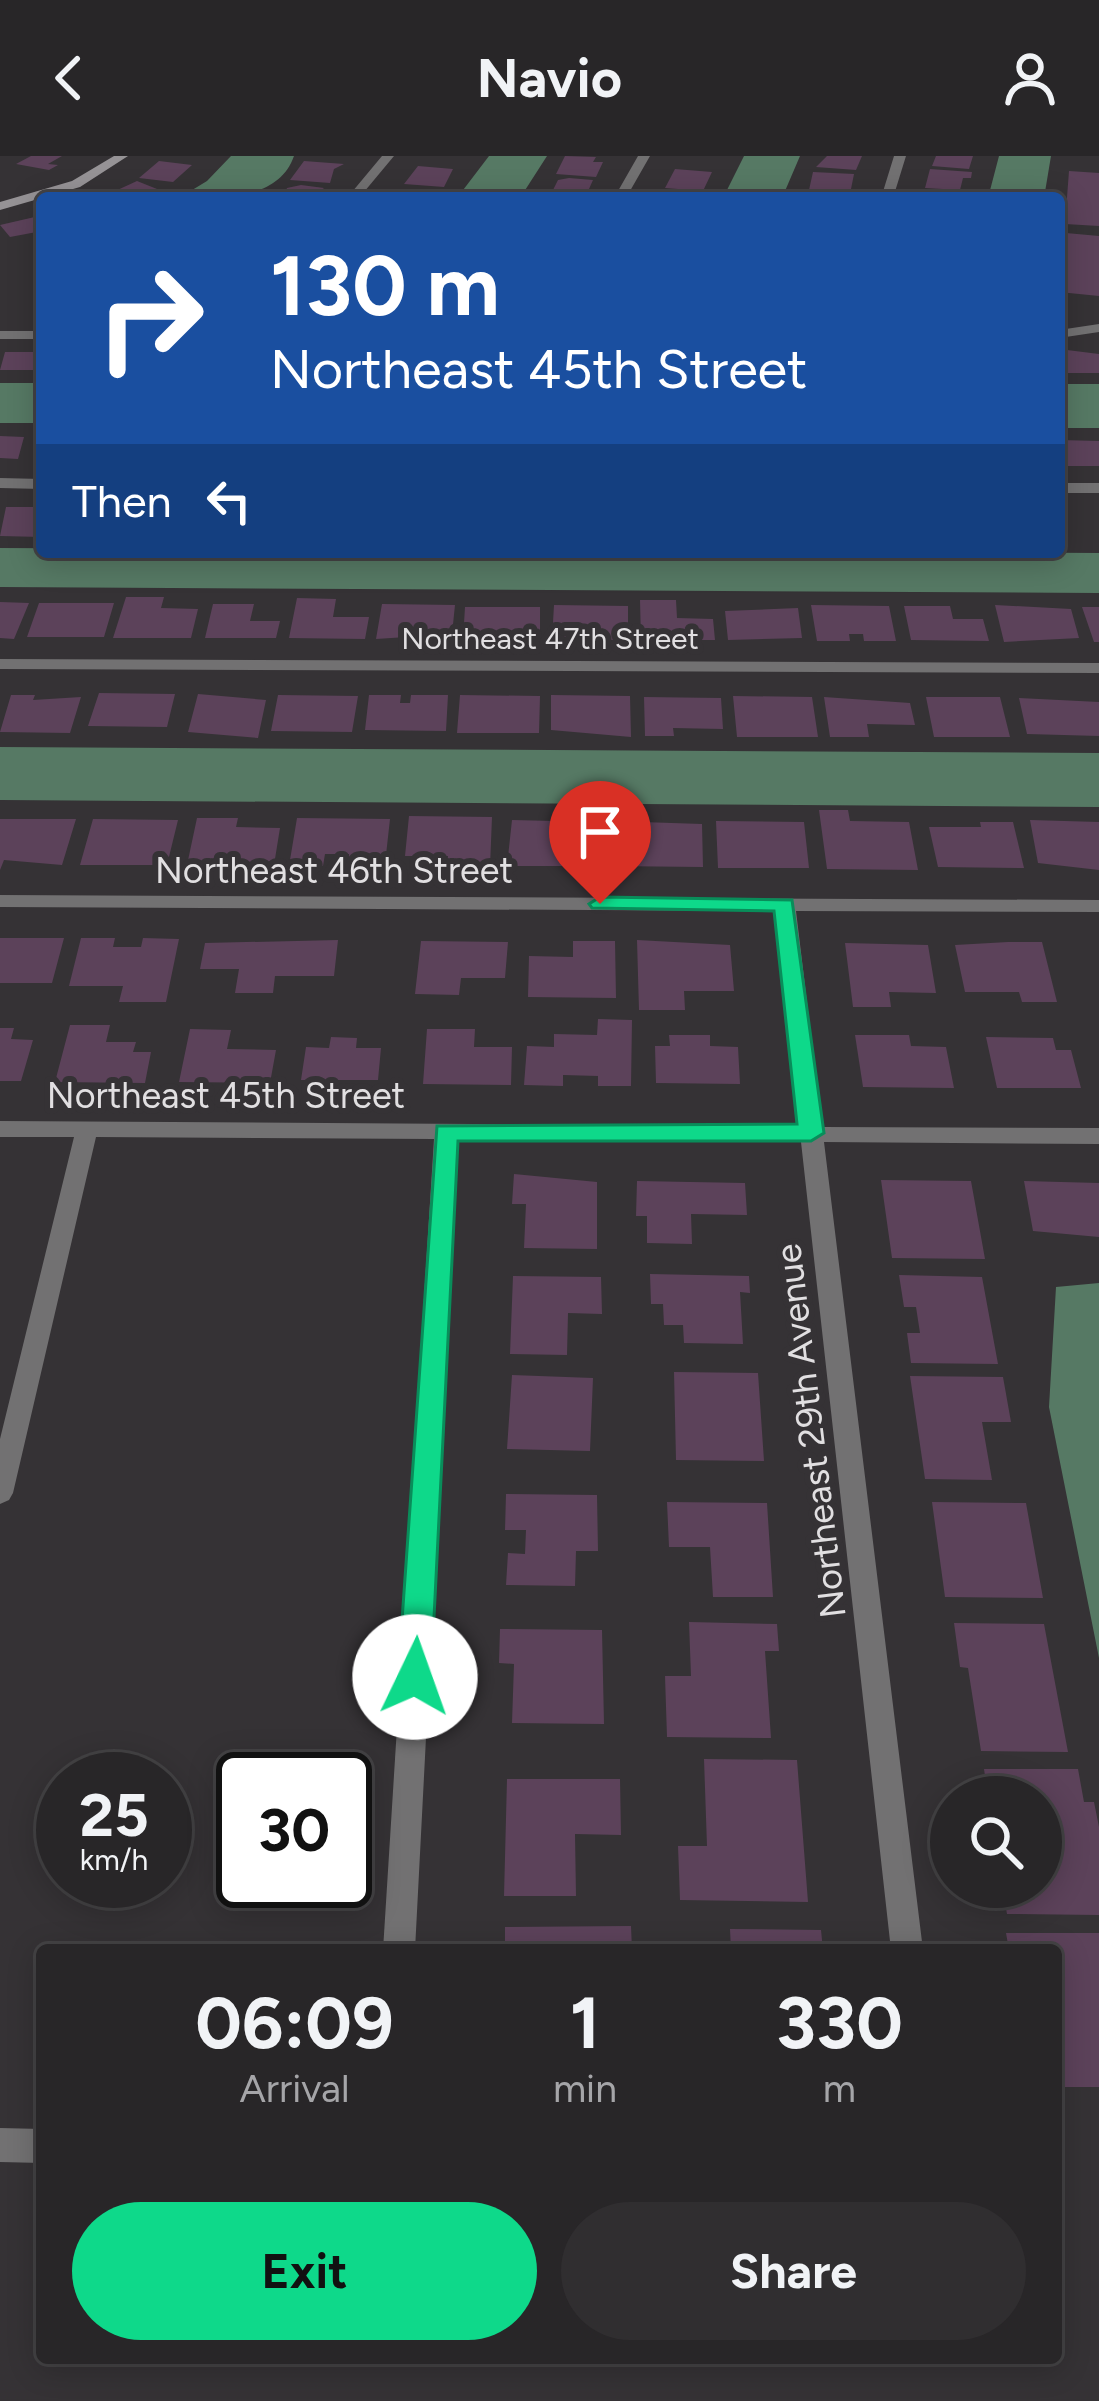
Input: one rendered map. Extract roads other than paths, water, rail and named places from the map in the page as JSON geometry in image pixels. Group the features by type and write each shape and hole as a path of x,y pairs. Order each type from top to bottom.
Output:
{"street":[{"path":"48,192 76,184 122,156"},
{"path":"358,192 388,156"},
{"path":"623,192 644,156"},
{"path":"888,192 900,156"},
{"path":"0,206 36,196"},
{"path":"1065,333 1099,328"},
{"path":"0,335 36,335"},
{"path":"0,483 36,484"},
{"path":"1065,488 1099,488"},
{"name":"Northeast 47th Street","path":"0,664 1099,668"},
{"name":"Northeast 46th Street","path":"0,901 1099,906"},
{"name":"Northeast 29th Avenue","path":"784,904 907,1944"},
{"name":"Northeast 45th Street","path":"0,1130 1099,1136"},
{"path":"0,1493 87,1130"},
{"path":"399,1944 446,1132"},
{"path":"0,2145 36,2146"}]}
